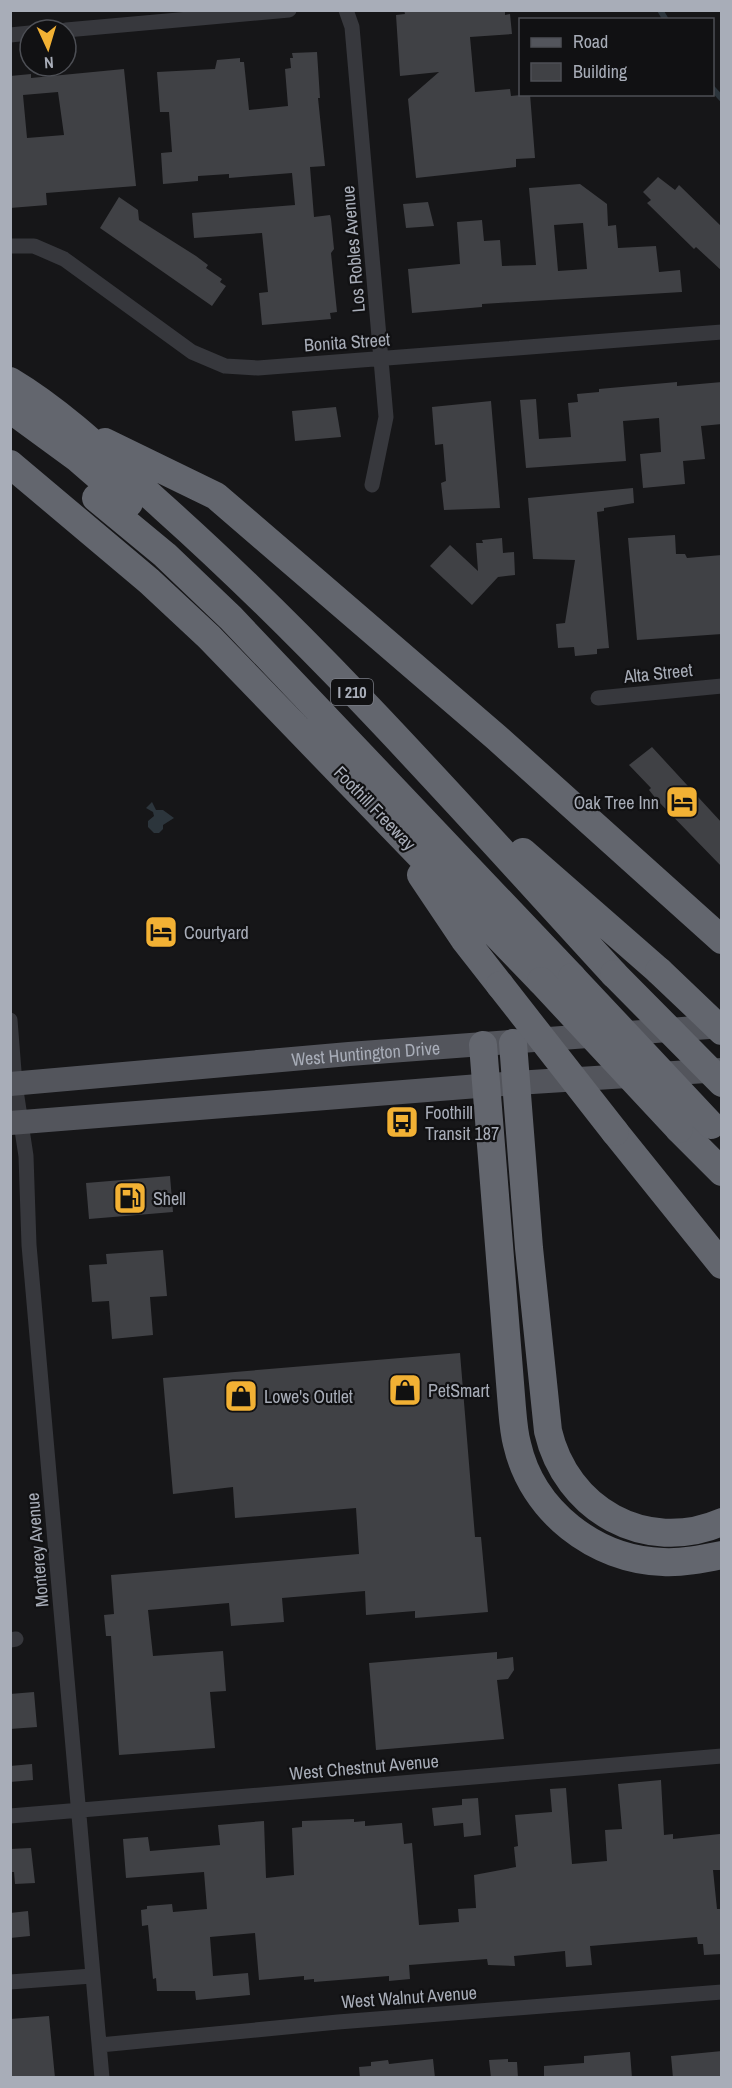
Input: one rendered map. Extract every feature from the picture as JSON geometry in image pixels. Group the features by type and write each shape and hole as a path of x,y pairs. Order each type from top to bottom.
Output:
{"highway":[{"name":"I 210","path":"18,411 73,427 202,542 272,610 417,760 594,976 722,1083"},
{"path":"18,411 594,976 718,1123"},
{"path":"73,427 216,496 496,737 722,940"},
{"name":"Foothill Freeway","path":"18,470 66,514 149,581 208,637 376,809 722,1172"},
{"path":"417,760 659,971 722,1031"},
{"path":"376,809 464,939 722,1265"},
{"path":"513,1043 529,1248 548,1431 553,1454 569,1481 580,1493 592,1505 621,1522 652,1532 672,1534 691,1532 722,1522"},
{"path":"483,1045 512,1408 517,1444 529,1479 554,1514 576,1533 616,1554 662,1563 722,1555"}],"main road":[{"name":"West Huntington Drive","path":"13,1084 722,1026"},
{"path":"17,1123 516,1083 722,1070"}],"street":[{"path":"78,29 289,10"},
{"name":"Los Robles Avenue","path":"346,10 352,27 362,116 386,417 372,485"},
{"name":"Bonita Street","path":"10,246 34,246 64,260 192,352 225,366 258,368 722,332"},
{"name":"Alta Street","path":"598,698 722,686"},
{"name":"Monterey Avenue","path":"10,1020 13,1084 81,1810 92,1976 102,2078"},
{"name":"West Chestnut Avenue","path":"10,1816 722,1756"},
{"path":"10,1982 92,1976"},
{"name":"West Walnut Avenue","path":"100,2045 338,2022 722,1992"}],"shaded area":[{"path":"152,802 156,810 163,810 174,818 163,825 159,833 154,833 148,827 148,821 154,816 153,812 146,808"}],"building":[{"path":"404,10 505,10 505,15 510,14 512,34 470,37 475,92 510,89 511,96 530,96 535,158 516,159 516,167 416,178 408,99 439,72 400,76 396,15 405,14"},
{"path":"317,52 320,98 318,98 325,166 310,167 314,217 330,215 331,219 334,249 331,253 337,312 330,313 331,319 262,325 259,293 268,292 262,233 194,238 192,213 295,205 292,173 229,178 229,174 198,176 198,181 163,184 161,153 172,152 169,112 160,112 157,72 215,69 217,60 240,58 240,62 244,62 249,110 288,106 285,69 291,68 292,53"},
{"path":"124,69 136,186 46,193 47,205 10,208 10,76 78,78 78,73","holes":["58,92 64,135 27,138 23,95"]},
{"path":"658,177 675,190 679,185 722,227 722,271 696,247 694,249 647,203 651,200 643,192"},
{"path":"580,184 607,204 608,226 616,225 618,248 656,246 659,272 680,270 682,292 482,304 482,307 412,313 408,269 460,264 457,222 482,220 484,241 500,240 502,266 536,265 529,188","holes":["583,223 587,269 558,271 554,225"]},
{"path":"119,197 138,210 139,220 196,256 208,265 206,268 222,279 220,282 226,286 212,306 100,228"},
{"path":"428,202 434,226 406,228 403,204"},
{"path":"677,382 677,386 722,382 722,424 701,426 705,459 683,461 685,484 643,488 640,454 661,452 659,418 623,421 626,461 526,468 520,400 536,399 539,439 571,437 568,403 578,402 577,394 599,392 599,389"},
{"path":"491,401 500,508 444,510 441,483 446,481 443,444 435,445 432,407"},
{"path":"336,407 341,437 295,441 292,411"},
{"path":"633,488 634,503 604,508 604,511 597,512 609,648 597,649 597,654 575,656 574,647 558,648 556,624 565,623 575,560 533,559 528,498"},
{"path":"675,535 676,554 685,554 687,558 722,555 722,634 637,640 628,538"},
{"path":"502,538 503,553 514,552 515,575 498,577 472,605 430,566 450,545 478,571 476,543 483,543 482,540"},
{"name":"Oak Tree Inn","path":"652,747 722,823 722,867 657,800 649,790 651,788 629,765"},
{"path":"170,1176 173,1212 89,1219 86,1183"},
{"path":"163,1250 167,1296 150,1297 153,1335 112,1339 109,1301 92,1302 89,1265 107,1264 106,1254"},
{"path":"460,1353 475,1537 481,1537 488,1612 415,1618 415,1611 366,1615 365,1591 282,1598 284,1622 231,1626 229,1603 148,1610 153,1656 223,1651 226,1691 210,1692 215,1748 119,1755 111,1636 106,1636 104,1615 114,1614 111,1575 359,1554 356,1508 235,1518 233,1487 173,1494 163,1378"},
{"path":"497,1652 497,1659 513,1657 514,1670 508,1679 497,1680 504,1739 376,1750 369,1663"},
{"path":"34,1692 37,1727 10,1729 10,1694"},
{"path":"32,1764 33,1780 10,1782 10,1766"},
{"path":"661,1780 664,1835 673,1834 673,1839 720,1834 722,1870 713,1870 717,1909 722,1909 722,1954 704,1955 703,1944 698,1944 697,1937 590,1946 592,1965 566,1967 565,1951 514,1956 515,1966 488,1965 487,1959 409,1965 410,1979 389,1981 389,1976 314,1982 314,1979 304,1980 304,1976 259,1980 255,1933 210,1937 213,1976 248,1973 250,1995 196,2000 195,1991 157,1991 156,1978 153,1979 148,1925 142,1926 141,1910 147,1909 147,1906 172,1904 173,1912 207,1909 204,1872 126,1878 123,1839 148,1837 150,1851 220,1845 218,1825 264,1821 266,1878 294,1875 292,1828 302,1827 302,1821 354,1819 354,1822 365,1821 365,1826 402,1823 404,1844 412,1843 419,1925 459,1922 458,1909 476,1908 474,1875 516,1867 514,1847 518,1846 515,1815 552,1812 550,1789 566,1788 572,1864 607,1861 605,1830 622,1829 618,1784"},
{"path":"478,1798 481,1835 464,1837 463,1823 434,1826 432,1808 462,1805 462,1799"},
{"path":"31,1848 35,1883 15,1884 14,1872 10,1872 10,1849"},
{"path":"28,1911 30,1936 10,1938 10,1913"},
{"path":"49,2016 55,2078 10,2078 10,2019"},
{"path":"722,2051 722,2078 673,2078 671,2056"},
{"path":"630,2052 632,2078 544,2078 544,2066 584,2063 584,2056"},
{"path":"433,2059 435,2078 360,2078 359,2067 371,2066 371,2062 388,2060 389,2064"},
{"path":"508,2059 508,2062 517,2062 518,2078 491,2078 489,2060"}],"waterway":[{"path":"660,10 665,18"},
{"path":"714,90 722,99"}],"place":[{"name":"Oak Tree Inn","path":"682,802"},
{"name":"Courtyard","path":"161,932"},
{"name":"Foothill Transit 187","path":"402,1122"},
{"name":"Shell","path":"130,1198"},
{"name":"PetSmart","path":"405,1390"},
{"name":"Lowe's Outlet","path":"241,1396"}]}
